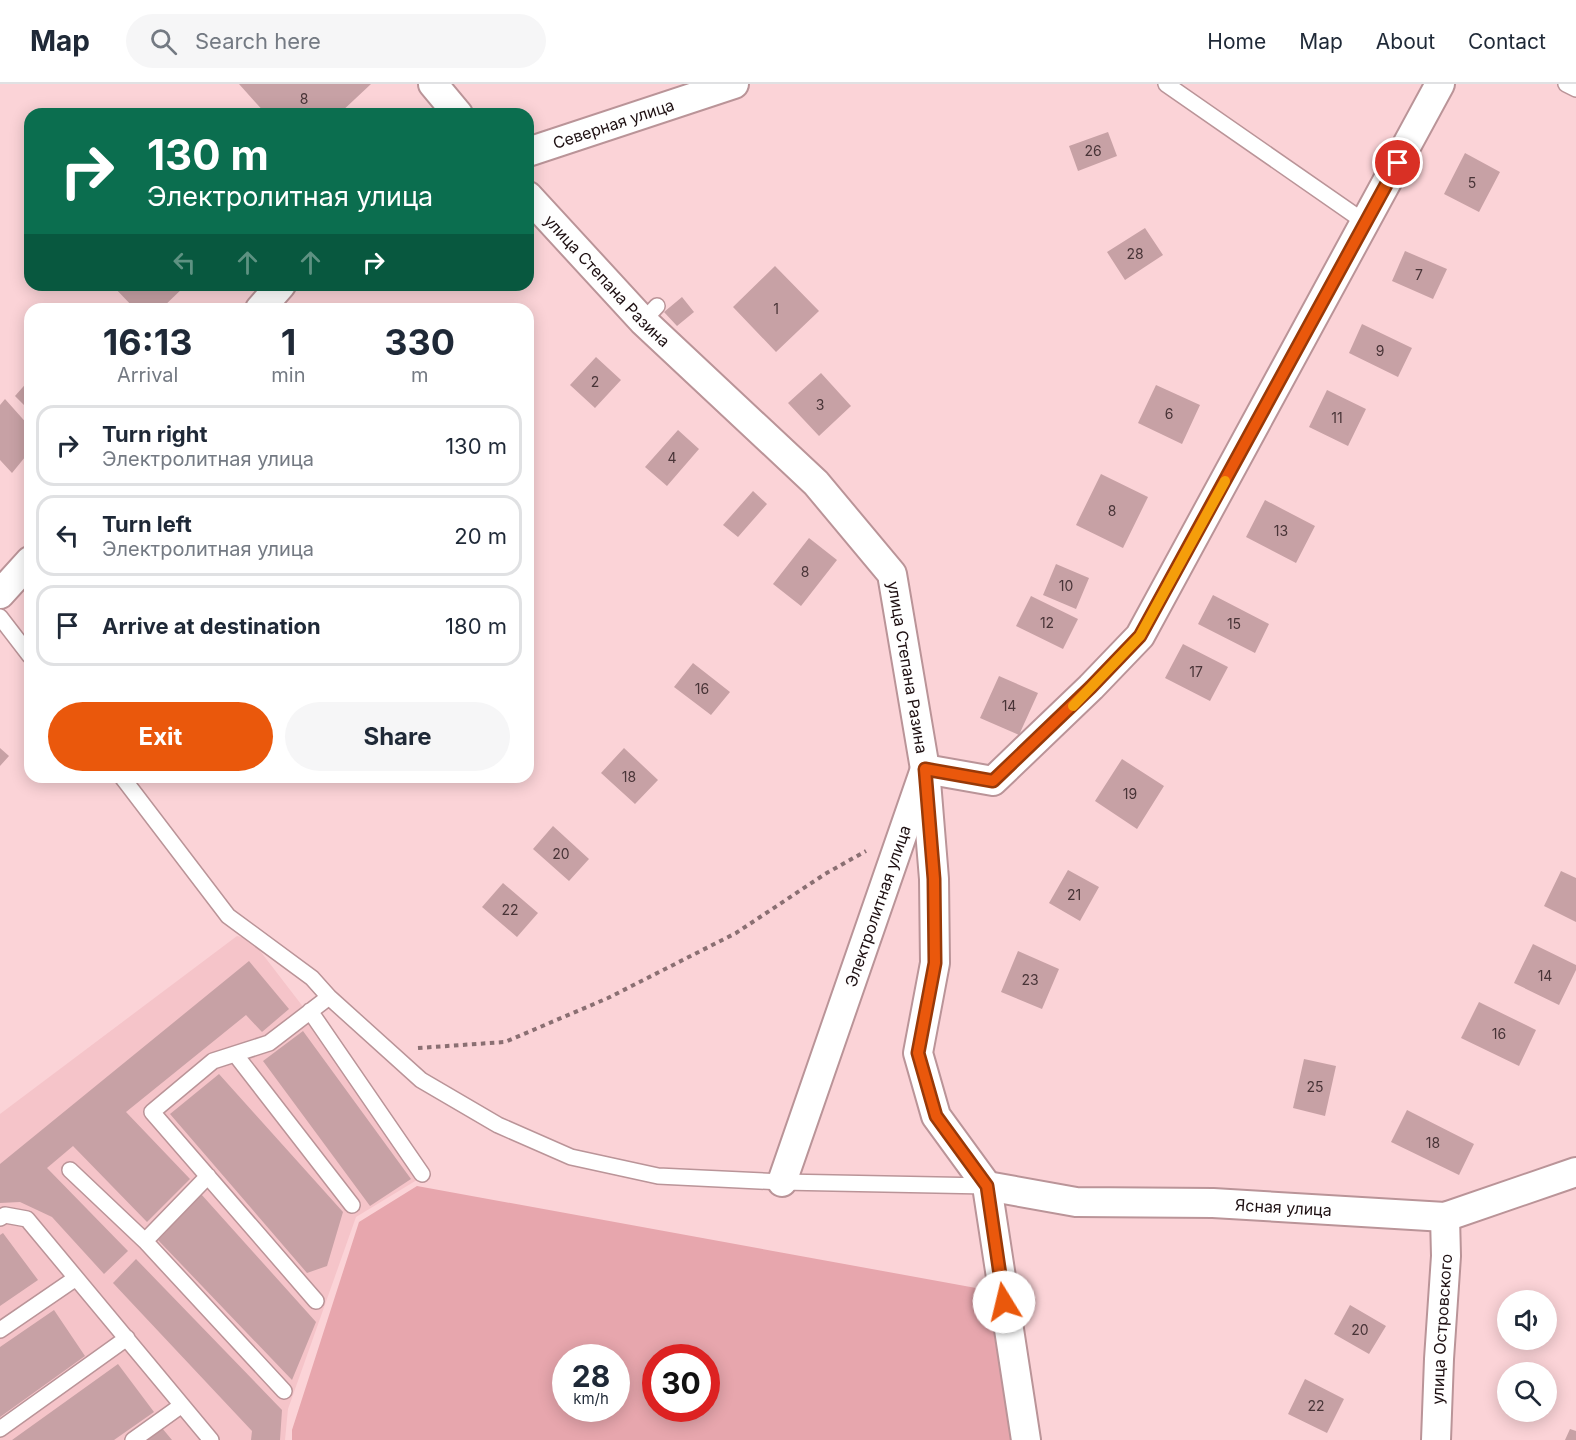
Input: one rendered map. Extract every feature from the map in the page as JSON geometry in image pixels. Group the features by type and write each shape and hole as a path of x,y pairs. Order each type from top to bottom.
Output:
{"street":[{"path":"433,84 453,108"},
{"name":"Северная улица","path":"534,150 734,84"},
{"path":"925,769 993,781 1083,695 1140,636 1440,84"},
{"name":"улица Степана Разина","path":"534,201 650,313 816,483 892,574 925,769 934,879 935,963 918,1053 936,1116 987,1186 1026,1440"},
{"path":"265,303 276,291"},
{"path":"0,594 24,568"},
{"name":"Электролитная улица","path":"782,1182 925,769"},
{"name":"Ясная улица","path":"987,1186 1076,1202 1213,1203 1445,1217 1576,1172"},
{"name":"улица Островского","path":"1436,1440 1438,1359 1446,1256 1445,1217"}],"lane":[{"path":"1167,84 1366,223"},
{"path":"1566,84 1576,89"},
{"path":"0,617 24,649"},
{"path":"127,783 228,916 312,978 329,997 421,1080 498,1125 571,1157 658,1176 782,1182 987,1186"},
{"path":"316,1301 152,1112 213,1061 268,1043 329,997"},
{"path":"310,1011 422,1174"},
{"path":"235,1054 352,1205"},
{"path":"70,1170 145,1241 284,1391"},
{"path":"145,1241 208,1176"},
{"path":"0,1218 5,1215 27,1219 211,1440"},
{"path":"0,1330 76,1278"},
{"path":"0,1430 127,1338"},
{"path":"133,1440 182,1405"}],"path":[{"path":"415,1048 505,1042 608,998 736,933 825,874 904,831"}],"shaded area":[{"path":"237,936 251,939 430,1172 356,1217 288,1409 285,1440 0,1440 0,1114"},
{"path":"417,1186 987,1290 1011,1440 292,1440 292,1430 359,1222"}],"building":[{"path":"239,84 371,84 345,108 261,108"},
{"path":"1108,132 1117,156 1078,171 1069,146"},
{"path":"1465,153 1500,172 1479,212 1444,194"},
{"path":"1145,228 1163,255 1125,280 1107,252"},
{"path":"1405,251 1447,269 1433,299 1392,281"},
{"path":"775,266 819,311 776,352 733,307"},
{"path":"118,291 180,291 167,303 129,303"},
{"path":"682,297 694,312 677,326 664,312"},
{"path":"1362,324 1412,348 1398,377 1349,353"},
{"path":"596,357 621,380 595,408 570,385"},
{"path":"821,373 851,406 819,436 788,403"},
{"path":"1156,385 1200,405 1182,444 1138,423"},
{"path":"24,386 24,405 15,396"},
{"path":"1327,390 1366,409 1348,446 1309,427"},
{"path":"5,399 24,420 24,458 12,473 0,460 0,405"},
{"path":"678,430 699,449 667,486 645,467"},
{"path":"1101,474 1148,497 1123,548 1076,525"},
{"path":"753,491 767,504 738,537 723,525"},
{"path":"1265,500 1315,526 1296,563 1246,537"},
{"path":"809,538 837,560 801,606 773,584"},
{"path":"1056,564 1089,578 1076,609 1043,595"},
{"path":"1213,595 1269,624 1255,653 1198,624"},
{"path":"1031,596 1078,619 1063,649 1016,626"},
{"path":"1183,644 1228,667 1210,701 1165,678"},
{"path":"693,663 730,692 711,715 674,687"},
{"path":"999,676 1038,693 1019,735 980,718"},
{"path":"0,748 9,756 0,766"},
{"path":"624,748 658,780 635,804 601,773"},
{"path":"1122,759 1164,786 1137,829 1095,801"},
{"path":"553,826 589,859 569,881 533,849"},
{"path":"1068,870 1099,887 1080,921 1049,903"},
{"path":"1561,871 1576,878 1576,922 1544,906"},
{"path":"503,883 538,913 517,937 482,907"},
{"path":"1533,944 1576,965 1576,970 1559,1005 1514,983"},
{"path":"1018,951 1059,969 1042,1009 1001,992"},
{"path":"249,961 289,1009 262,1032 246,1015 126,1112 190,1179 147,1222 73,1146 47,1168 128,1251 104,1274 52,1217 20,1202 0,1203 0,1164"},
{"path":"1479,1002 1536,1030 1519,1066 1461,1038"},
{"path":"303,1031 411,1179 370,1206 263,1061"},
{"path":"1304,1059 1336,1066 1325,1116 1293,1108"},
{"path":"219,1074 343,1212 327,1266 307,1273 170,1114"},
{"path":"1407,1110 1474,1144 1459,1175 1391,1142"},
{"path":"201,1194 316,1322 292,1380 158,1240"},
{"path":"3,1233 38,1280 0,1306 0,1235"},
{"path":"136,1259 282,1410 280,1440 251,1440 252,1431 113,1283"},
{"path":"1350,1305 1386,1326 1369,1354 1334,1334"},
{"path":"54,1310 85,1356 0,1417 0,1347"},
{"path":"118,1364 154,1412 114,1440 12,1440"},
{"path":"1305,1379 1344,1399 1327,1433 1288,1414"},
{"path":"162,1428 172,1440 146,1440"},
{"path":"1570,1429 1576,1431 1576,1440 1565,1440"}],"slow traffic":[{"path":"1073,706 1140,636 1225,481"}],"route":[{"path":"1004,1302 987,1186 936,1116 918,1053 935,963 934,879 925,769 993,781 1091,687 1140,636 1398,163"}]}
